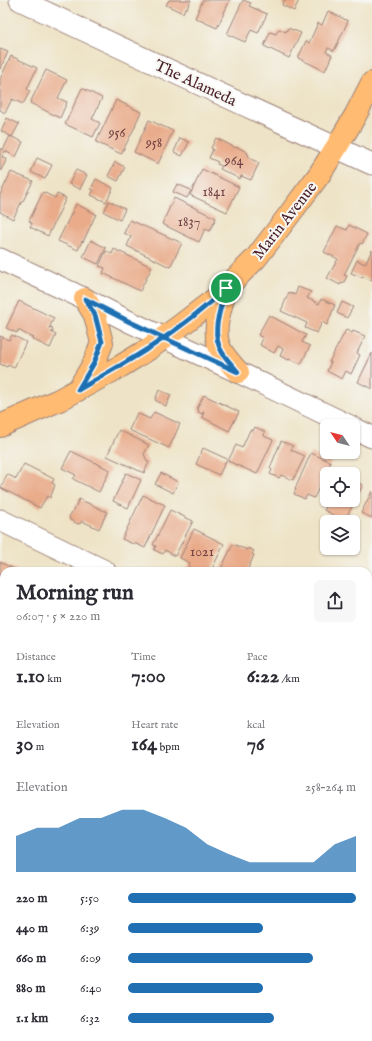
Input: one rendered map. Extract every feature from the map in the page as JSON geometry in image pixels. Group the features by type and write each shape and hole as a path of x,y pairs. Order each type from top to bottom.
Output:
{"main road":[{"name":"Marin Avenue","path":"0,426 59,400 121,366 164,338 215,299 256,258 319,175 336,148 372,83"},
{"path":"226,288 216,332 218,343 222,352 238,372"},
{"path":"78,390 94,363 102,342 95,315 85,299"}],"street":[{"name":"The Alameda","path":"25,1 50,6 336,148 372,164"},
{"path":"0,259 335,419"},
{"path":"360,431 372,437"},
{"path":"0,520 97,567"}],"building":[{"path":"169,0 191,0 183,13 166,5"},
{"path":"203,0 230,0 217,28 195,18"},
{"path":"243,0 251,3 249,6 267,14 258,33 251,30 245,42 227,34"},
{"path":"284,0 299,0 294,11 282,5"},
{"path":"328,11 348,21 334,51 328,48 326,52 332,55 325,71 298,58 306,41 309,43 318,23 322,25"},
{"path":"288,28 301,33 289,58 264,46 270,32 276,34 279,29 286,32"},
{"path":"0,49 8,52 0,69"},
{"path":"11,56 37,68 27,89 30,91 23,104 12,99 5,113 0,110 0,79"},
{"path":"46,70 67,80 58,98 67,102 60,118 30,103"},
{"path":"82,88 102,98 92,119 100,123 93,137 65,124"},
{"path":"116,100 141,112 121,154 96,142"},
{"path":"7,118 19,124 12,137 1,131"},
{"path":"149,120 173,131 158,164 134,152"},
{"path":"10,136 23,142 16,157 5,151 2,157 7,159 0,172 0,148 3,150"},
{"path":"180,138 189,142 182,156 174,152"},
{"path":"216,138 247,152 249,158 259,163 251,180 241,176 240,179 220,169 222,166 217,164 218,162 209,158 213,149 211,148"},
{"path":"37,158 52,165 45,179 31,172"},
{"path":"115,162 125,167 118,181 108,176"},
{"path":"202,169 239,187 227,212 190,195"},
{"path":"76,170 87,175 80,189 69,184"},
{"path":"11,172 33,181 13,219 0,212 0,195"},
{"path":"96,179 113,188 106,202 91,195 94,190 91,189"},
{"path":"177,184 191,190 187,198 173,192"},
{"path":"43,192 55,198 57,194 66,198 48,236 30,227 32,223 29,221"},
{"path":"174,198 216,218 210,231 205,229 199,242 162,224"},
{"path":"109,201 125,209 120,220 104,212"},
{"path":"76,204 96,214 78,250 58,241"},
{"path":"130,220 182,243 170,267 127,246 131,237 124,233"},
{"path":"349,225 367,234 362,244 360,243 344,275 347,276 343,284 341,283 340,285 327,278 338,259 324,252 337,226 347,230"},
{"path":"91,240 106,248 98,264 83,257"},
{"path":"114,249 152,267 140,291 103,273 105,268 99,266 106,251 112,254"},
{"path":"372,250 372,281 351,273 357,260 365,264"},
{"path":"298,287 311,292 307,298 319,304 321,299 335,305 327,325 322,322 317,333 305,328 307,323 281,311 289,292 295,295"},
{"path":"19,301 54,318 49,328 52,327 53,332 51,332 56,335 50,348 18,330 17,333 6,328"},
{"path":"342,302 353,307 347,318 337,313"},
{"path":"269,315 306,335 302,342 310,346 301,364 280,356 283,349 278,346 274,353 260,345 263,338 258,335"},
{"path":"346,330 365,336 357,353 360,355 351,374 346,371 342,379 327,371 331,362 329,362"},
{"path":"12,335 26,342 14,368 8,365 7,367 0,364 0,336 9,340"},
{"path":"372,353 372,389 358,382"},
{"path":"159,390 171,395 166,406 155,400"},
{"path":"204,395 239,412 229,431 202,417 204,412 202,414 198,412 199,410 197,409"},
{"path":"154,412 180,424 169,448 129,430 137,413 150,419"},
{"path":"255,427 265,432 264,436 273,440 257,474 228,461 236,445 242,448 250,430 253,431"},
{"path":"119,430 149,445 144,454 149,462 144,473 107,456"},
{"path":"281,441 293,446 291,450 305,456 293,480 281,475 279,478 270,474 272,470 270,468"},
{"path":"203,448 227,459 219,475 196,464"},
{"path":"71,451 110,470 99,492 73,479 76,475 62,468"},
{"path":"311,453 320,457 320,459 331,462 329,467 320,467 320,485 314,498 307,495 305,499 294,494"},
{"path":"24,464 54,479 52,483 55,485 50,498 47,496 40,508 1,488 7,474 16,479"},
{"path":"126,473 141,480 128,508 113,501"},
{"path":"161,473 178,482 173,493 155,484"},
{"path":"360,484 363,485 360,491"},
{"path":"372,491 372,518 361,513"},
{"path":"143,495 165,505 145,548 122,539"},
{"path":"79,499 107,512 99,529 82,521 78,524 70,520 69,517"},
{"path":"326,507 352,507 348,515 333,515 324,510"},
{"path":"170,510 193,521 175,556 165,550 163,554 154,550 156,546 153,545"},
{"path":"194,529 224,544 213,567 188,567 190,563 180,558"},
{"path":"233,544 247,550 248,548 254,551 252,554 254,555 249,567 222,567"},
{"path":"0,562 10,567 0,567"}],"route":[{"path":"226,288 215,299 164,338 85,299 95,315 102,342 94,363 78,390 121,366 164,338 238,372 222,352 218,343 216,332 226,288"}]}
